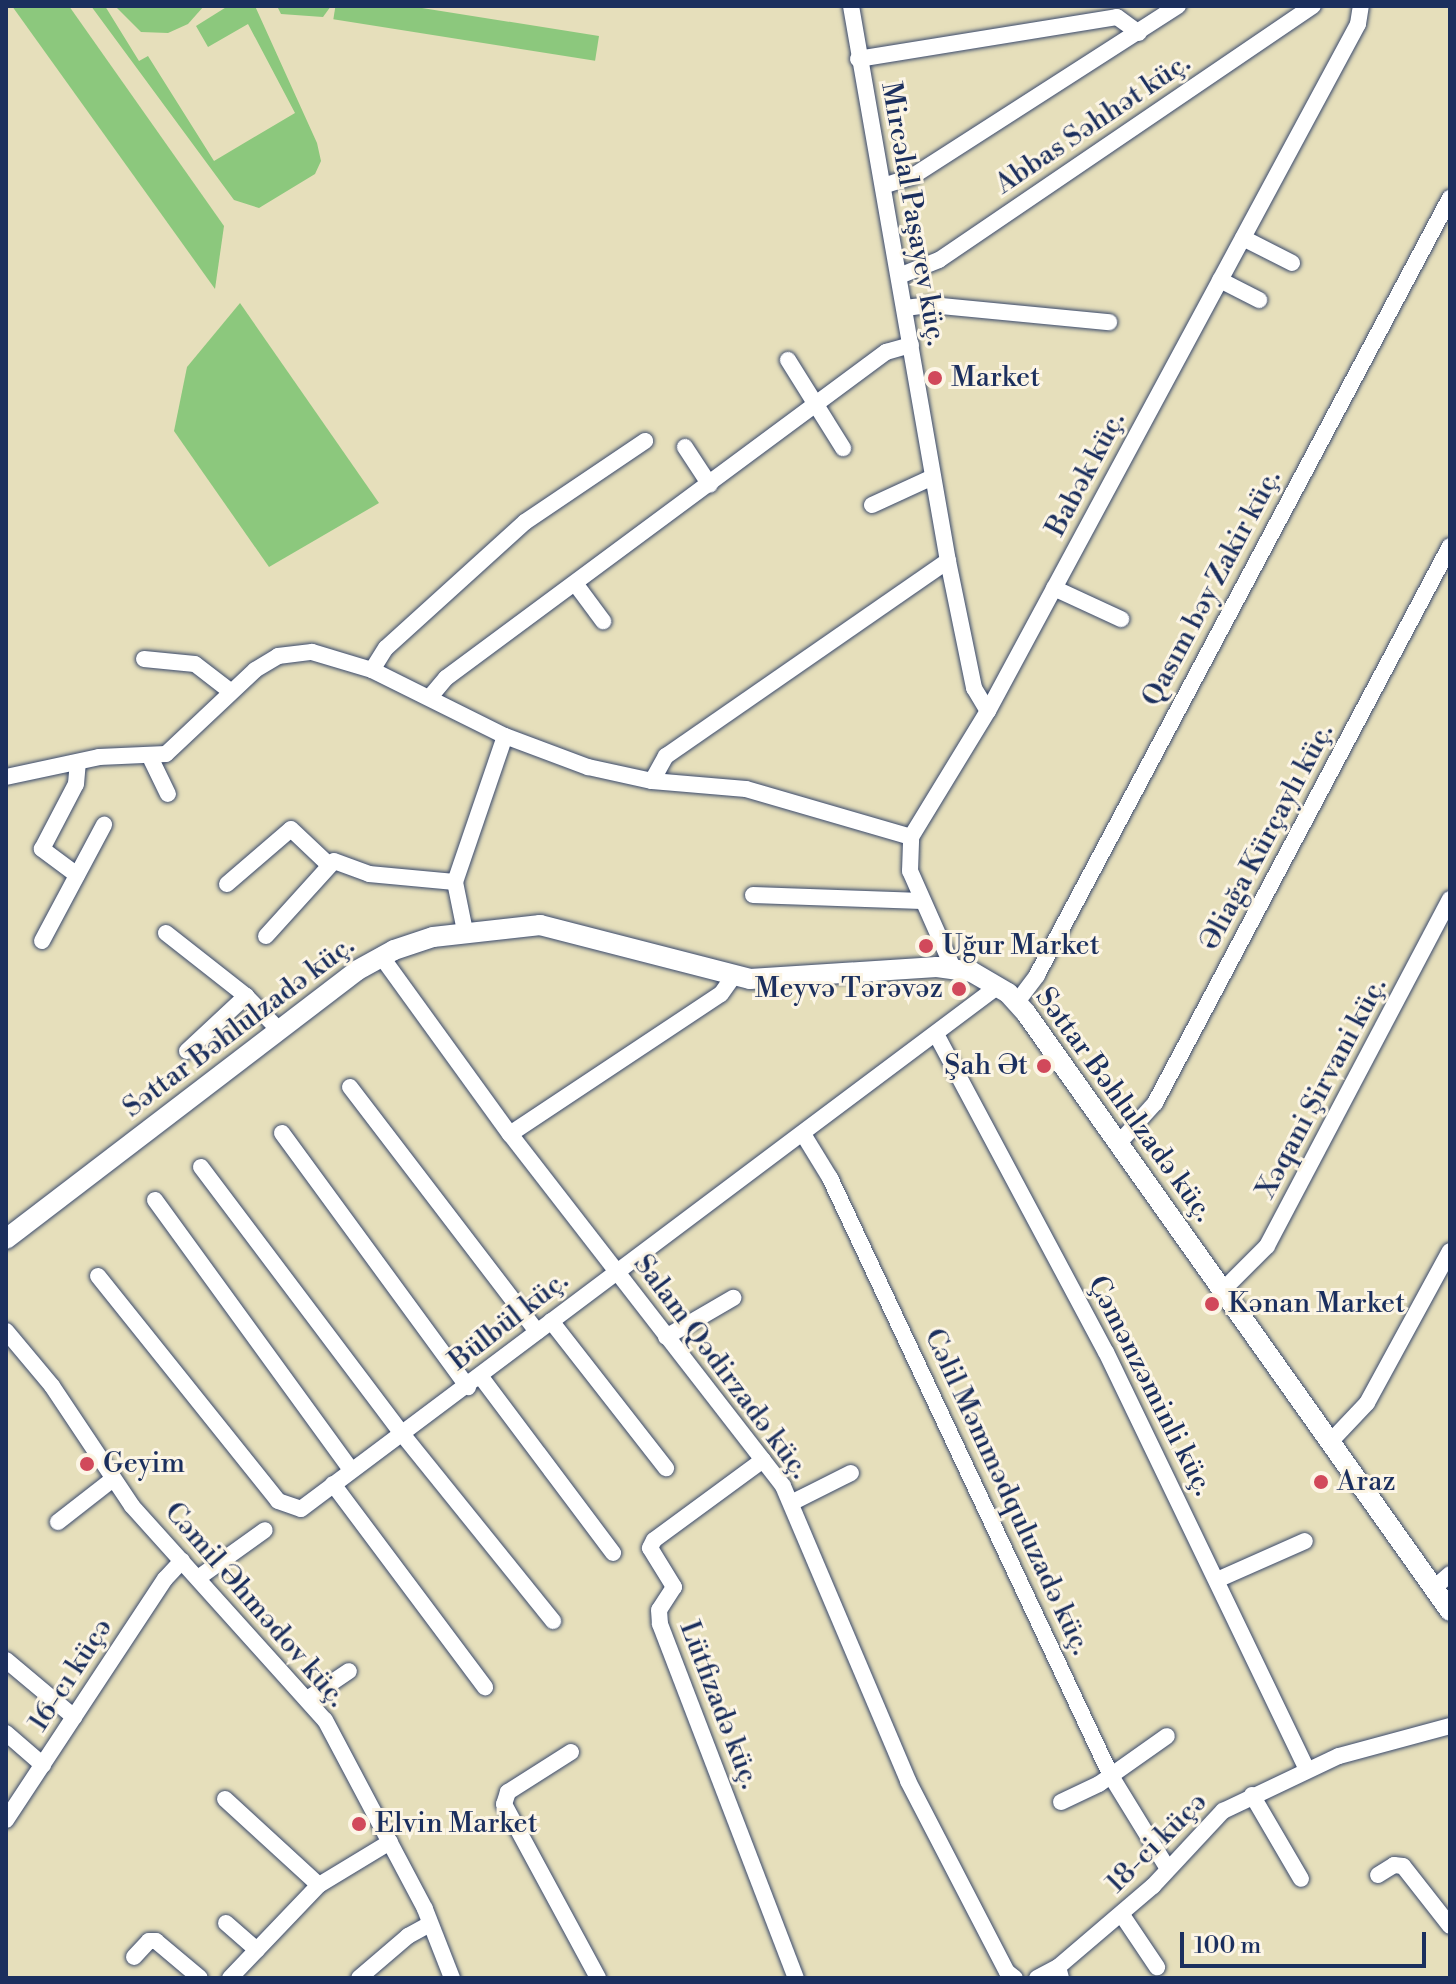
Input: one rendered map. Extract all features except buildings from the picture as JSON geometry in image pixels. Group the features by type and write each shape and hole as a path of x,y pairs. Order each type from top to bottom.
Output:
{"street":[{"name":"Mircəlal Paşayev küç.","path":"851,6 948,561 974,688 988,711"},
{"path":"883,186 913,176 1178,6"},
{"name":"Abbas Səhhət küç.","path":"899,276 939,260 1313,6"},
{"name":"Babək küç.","path":"911,837 988,711 1358,24 1361,6"},
{"path":"858,59 1117,17 1127,19 1139,33"},
{"name":"Qasım bəy Zakir küç.","path":"1017,1002 1037,975 1450,198"},
{"path":"1243,238 1292,263"},
{"path":"1220,280 1259,300"},
{"path":"905,308 931,305 1109,322"},
{"path":"430,697 446,678 577,586 886,352 911,345"},
{"path":"788,360 843,448"},
{"path":"372,670 386,648 535,514 645,441"},
{"path":"685,447 710,485"},
{"path":"872,505 933,477"},
{"name":"Əliağa Kürçaylı küç.","path":"1118,1144 1155,1103 1450,546"},
{"path":"652,781 666,756 948,561"},
{"path":"577,586 603,621"},
{"path":"1054,588 1121,619"},
{"path":"6,777 118,755 150,757 177,748 230,691 278,656 294,652 341,657 430,697 505,736 588,767 652,781 746,789 911,837 910,871 953,968"},
{"path":"144,659 195,664 230,691"},
{"path":"465,931 455,882 505,736"},
{"path":"150,757 168,794"},
{"path":"77,875 42,849 76,784 78,763"},
{"path":"42,941 104,825"},
{"path":"227,884 291,829 327,863 369,874 455,882"},
{"path":"266,936 327,863"},
{"path":"753,895 922,901"},
{"name":"Xəqani Şirvani küç.","path":"1223,1290 1267,1246 1450,899"},
{"name":"Səttar Bəhlulzadə küç.","path":"6,1239 278,1029 381,956 465,931 510,926 565,929 733,977 953,968 998,986 1017,1002 1332,1440 1450,1611"},
{"path":"166,933 246,996 278,1029"},
{"name":"Salam Qədirzadə küç.","path":"381,956 510,1134 763,1460 791,1503 908,1781 1007,1972 1015,1978"},
{"path":"510,1134 721,994 733,977"},
{"name":"Bülbül küç.","path":"98,1276 278,1501 301,1509 474,1382 615,1270 803,1134 998,986"},
{"path":"187,1051 246,996"},
{"name":"Çəmənzəminli küç.","path":"936,1034 1106,1352 1306,1768"},
{"path":"350,1087 537,1332"},
{"path":"282,1133 474,1382 613,1553"},
{"name":"Cəlil Məmmədquluzadə küç.","path":"803,1134 843,1205 1111,1776 1168,1869"},
{"path":"201,1167 403,1435 553,1621"},
{"path":"155,1200 351,1470"},
{"path":"1332,1440 1367,1403 1450,1251"},
{"path":"666,1337 733,1298"},
{"path":"551,1321 666,1468"},
{"name":"Cəmil Əhmədov küç.","path":"6,1331 52,1386 113,1479 182,1561 309,1698 339,1743 390,1842 452,1978"},
{"name":"Lütfizadə küç.","path":"763,1460 654,1540 650,1548 674,1587 659,1610 660,1624 796,1978"},
{"path":"791,1503 851,1473"},
{"path":"58,1522 113,1479"},
{"path":"333,1484 485,1687"},
{"path":"198,1578 265,1530"},
{"path":"1217,1580 1305,1541"},
{"name":"16-cı küçə","path":"6,1820 182,1561"},
{"path":"1434,1588 1450,1574"},
{"path":"6,1660 74,1717"},
{"path":"309,1698 349,1671"},
{"name":"18-ci küçə","path":"1059,1973 1168,1869 1212,1820 1252,1795 1306,1768 1450,1726"},
{"path":"6,1733 43,1765"},
{"path":"1061,1802 1111,1776 1167,1736"},
{"path":"571,1752 508,1792 504,1804 598,1978"},
{"path":"1252,1795 1301,1879"},
{"path":"225,1799 319,1885"},
{"path":"230,1978 319,1885 390,1842"},
{"path":"1378,1875 1394,1865 1403,1866 1450,1926"},
{"path":"1122,1915 1157,1967"},
{"path":"226,1923 257,1950"},
{"path":"359,1978 408,1936 430,1924"},
{"path":"134,1957 149,1941 156,1941 200,1978"},
{"path":"1037,1978 1059,1973"}],"green space":[{"path":"12,6 69,6 224,226 215,289"},
{"path":"91,6 105,6 139,61 148,56 214,161 295,113 248,24 208,47 196,26 228,6 255,6 317,143 321,161 315,174 259,208 234,200"},
{"path":"115,6 204,6 188,24 168,33 141,32"},
{"path":"277,6 331,6 323,17 281,14"},
{"path":"335,6 410,6 599,36 595,61 333,19"},
{"path":"240,303 379,503 269,567 174,431 187,367"}],"place":[{"name":"Market","path":"935,378"},
{"name":"Uğur Market","path":"926,946"},
{"name":"Meyvə Tərəvəz","path":"959,989"},
{"name":"Şah Ət","path":"1044,1066"},
{"name":"Kənan Market","path":"1212,1304"},
{"name":"Geyim","path":"87,1464"},
{"name":"Araz","path":"1321,1482"},
{"name":"Elvin Market","path":"359,1824"}]}
